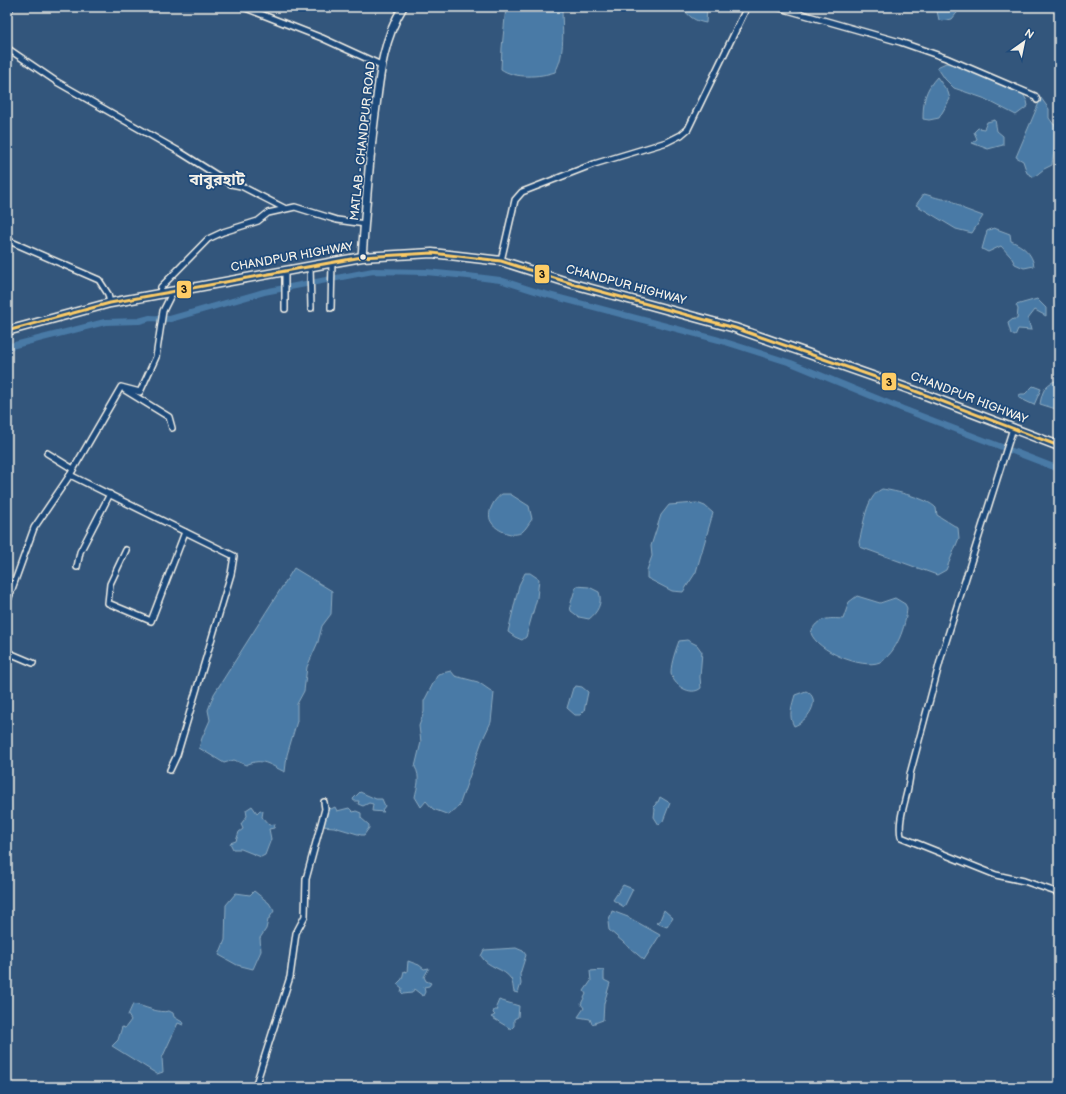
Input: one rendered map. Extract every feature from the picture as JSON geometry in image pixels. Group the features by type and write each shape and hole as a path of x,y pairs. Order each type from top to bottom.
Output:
{"main road":[{"name":"MATLAB - CHANDPUR ROAD","path":"362,257 372,133 381,65 389,36 403,7"},
{"name":"CHANDPUR HIGHWAY","path":"7,331 110,303 160,293 362,257 432,253 501,261 573,284 735,328 915,390 1059,446"}],"street":[{"path":"7,13 11,7"},
{"path":"243,7 322,38 381,65"},
{"path":"501,261 516,200 522,192 594,164 667,142 688,129 747,7"},
{"path":"777,7 900,42 946,58 1035,96 1037,100"},
{"path":"7,48 58,82 180,152 231,184 241,186 284,208"},
{"path":"160,293 161,287 208,239 223,232 258,221 268,213 284,208 295,207 337,220 365,224"},
{"path":"7,240 99,280 108,294 110,303"},
{"path":"331,308 332,262"},
{"path":"310,266 311,308"},
{"path":"285,271 285,309"},
{"path":"121,388 140,392 156,357 163,311 173,291"},
{"path":"121,388 168,417 172,428"},
{"path":"7,603 34,528 70,474 121,388"},
{"path":"1013,428 942,654 910,774 910,785 899,827 901,837 996,875 1024,881 1059,893"},
{"path":"47,453 73,469"},
{"path":"70,474 234,556 231,574 177,755 170,770"},
{"path":"77,568 80,552 110,494"},
{"path":"126,550 110,584 108,603 151,621 186,532"},
{"path":"7,652 33,663"},
{"path":"255,1087 290,977 296,934 305,916 306,879 325,809 324,802"}],"water":[{"path":"506,7 562,7 562,49 561,57 555,72 535,76 520,76 501,69"},
{"path":"683,7 707,7 706,23 692,18"},
{"path":"936,7 960,7 960,9 952,19 942,21 939,20"},
{"path":"946,63 966,68 1023,94 1028,106 1016,115 983,98 954,88 945,79 937,67"},
{"path":"937,77 948,92 950,99 939,118 929,120 923,119 927,91"},
{"path":"1041,98 1049,109 1049,118 1054,125 1059,124 1059,129 1052,165 1034,177 1027,173 1023,161 1016,157"},
{"path":"995,120 997,131 1003,136 1003,145 988,149 972,143 977,139 974,132 978,128 984,129 987,122"},
{"path":"924,194 949,199 964,209 983,216 972,233 956,229 916,205"},
{"path":"994,228 1010,234 1011,241 1026,250 1033,261 1034,266 1024,268 1015,264 1001,246 988,252 982,249 987,231"},
{"path":"1037,299 1046,308 1046,316 1035,310 1028,319 1031,330 1018,329 1015,336 1011,334 1008,323 1013,319 1017,319 1018,309 1016,305"},
{"path":"1055,381 1059,382 1059,410 1040,404 1044,390 1048,385"},
{"path":"1033,386 1041,389 1034,405 1019,398 1019,395 1025,394"},
{"path":"882,489 902,493 932,504 936,508 937,515 958,528 959,538 946,570 937,575 860,547 859,542 866,512 872,498"},
{"path":"502,494 510,494 529,506 532,519 525,529 519,534 510,534 498,529 494,526 490,519 489,515 491,507 496,499"},
{"path":"697,503 705,506 713,513 696,572 683,592 672,591 647,578 647,570 652,556 651,546 661,515 669,505"},
{"path":"294,568 332,591 331,614 322,626 318,642 307,667 304,691 297,704 297,721 287,755 285,772 262,762 246,765 234,760 224,763 199,748 210,720 208,710 214,694"},
{"path":"525,573 530,573 539,579 537,598 526,637 522,640 508,632 519,585"},
{"path":"576,586 589,587 599,592 600,604 589,619 579,617 571,611 570,606"},
{"path":"857,596 880,603 895,598 905,604 907,608 905,622 900,638 886,658 880,662 872,664 862,663 841,657 821,646 811,633 816,624 820,621 828,619 843,619 849,602"},
{"path":"687,640 697,645 702,652 700,677 701,688 692,691 678,685 672,677 671,672 679,641"},
{"path":"451,671 455,676 478,682 494,693 491,722 482,741 459,806 449,815 433,809 426,801 421,807 415,797 418,774 415,767 421,742 419,726 424,712 424,701 438,674"},
{"path":"576,686 582,687 588,692 584,711 580,715 575,715 567,708 573,688"},
{"path":"806,691 813,699 813,705 804,720 794,726 791,714 795,695"},
{"path":"360,792 376,799 382,799 385,806 382,810 384,812 372,811 373,804 369,803 363,806 358,804 359,801 354,801 353,799"},
{"path":"660,797 670,803 663,821 659,825 654,817 655,809 653,807 656,802 658,802"},
{"path":"252,806 257,813 260,810 263,811 262,817 269,825 275,824 274,828 269,829 271,839 265,855 261,857 241,849 233,849 230,843 236,841 239,832 243,829 241,824 247,816 246,810"},
{"path":"329,807 331,809 335,807 337,811 349,808 353,812 356,811 361,813 361,818 369,825 369,828 364,835 361,835 334,827 322,826"},
{"path":"623,885 633,889 624,907 613,900"},
{"path":"254,891 269,903 274,911 260,938 261,951 253,969 237,965 219,955 225,940 226,905 236,893 250,895"},
{"path":"664,910 673,918 667,927 656,923 660,920"},
{"path":"612,911 628,917 660,935 644,960 609,930 608,922"},
{"path":"516,948 523,951 526,955 520,974 521,984 518,993 514,992 512,981 508,975 488,963 481,956 484,950"},
{"path":"408,961 419,965 424,969 429,968 424,977 426,981 431,983 429,986 424,987 425,992 423,996 414,989 412,993 403,994 401,992 402,988 397,984 402,979 404,971 407,972"},
{"path":"604,970 604,980 610,983 604,1003 603,1020 592,1024 590,1019 578,1017 584,1008 581,1004 586,994 584,991 591,981 590,971"},
{"path":"499,1000 519,1006 518,1017 514,1019 514,1026 511,1029 491,1017 495,1015 493,1013 494,1010 498,1010 496,1007"},
{"path":"133,1004 156,1011 169,1011 173,1013 174,1017 184,1023 183,1025 178,1023 162,1058 163,1072 157,1074 112,1046 118,1040 122,1027 125,1028 131,1020 128,1015"}],"waterway":[{"path":"7,347 105,322 139,321 150,318 170,319 264,292 373,271 426,272 468,276 500,280 541,293 719,340 791,363 903,409 1059,469"}],"transit line":[{"name":"3","path":"7,331 110,303 362,257 432,253 501,261 573,284 735,328 915,391 1059,446"}],"district":[{"name":"বাবুরহাট","path":"217,180"}]}
